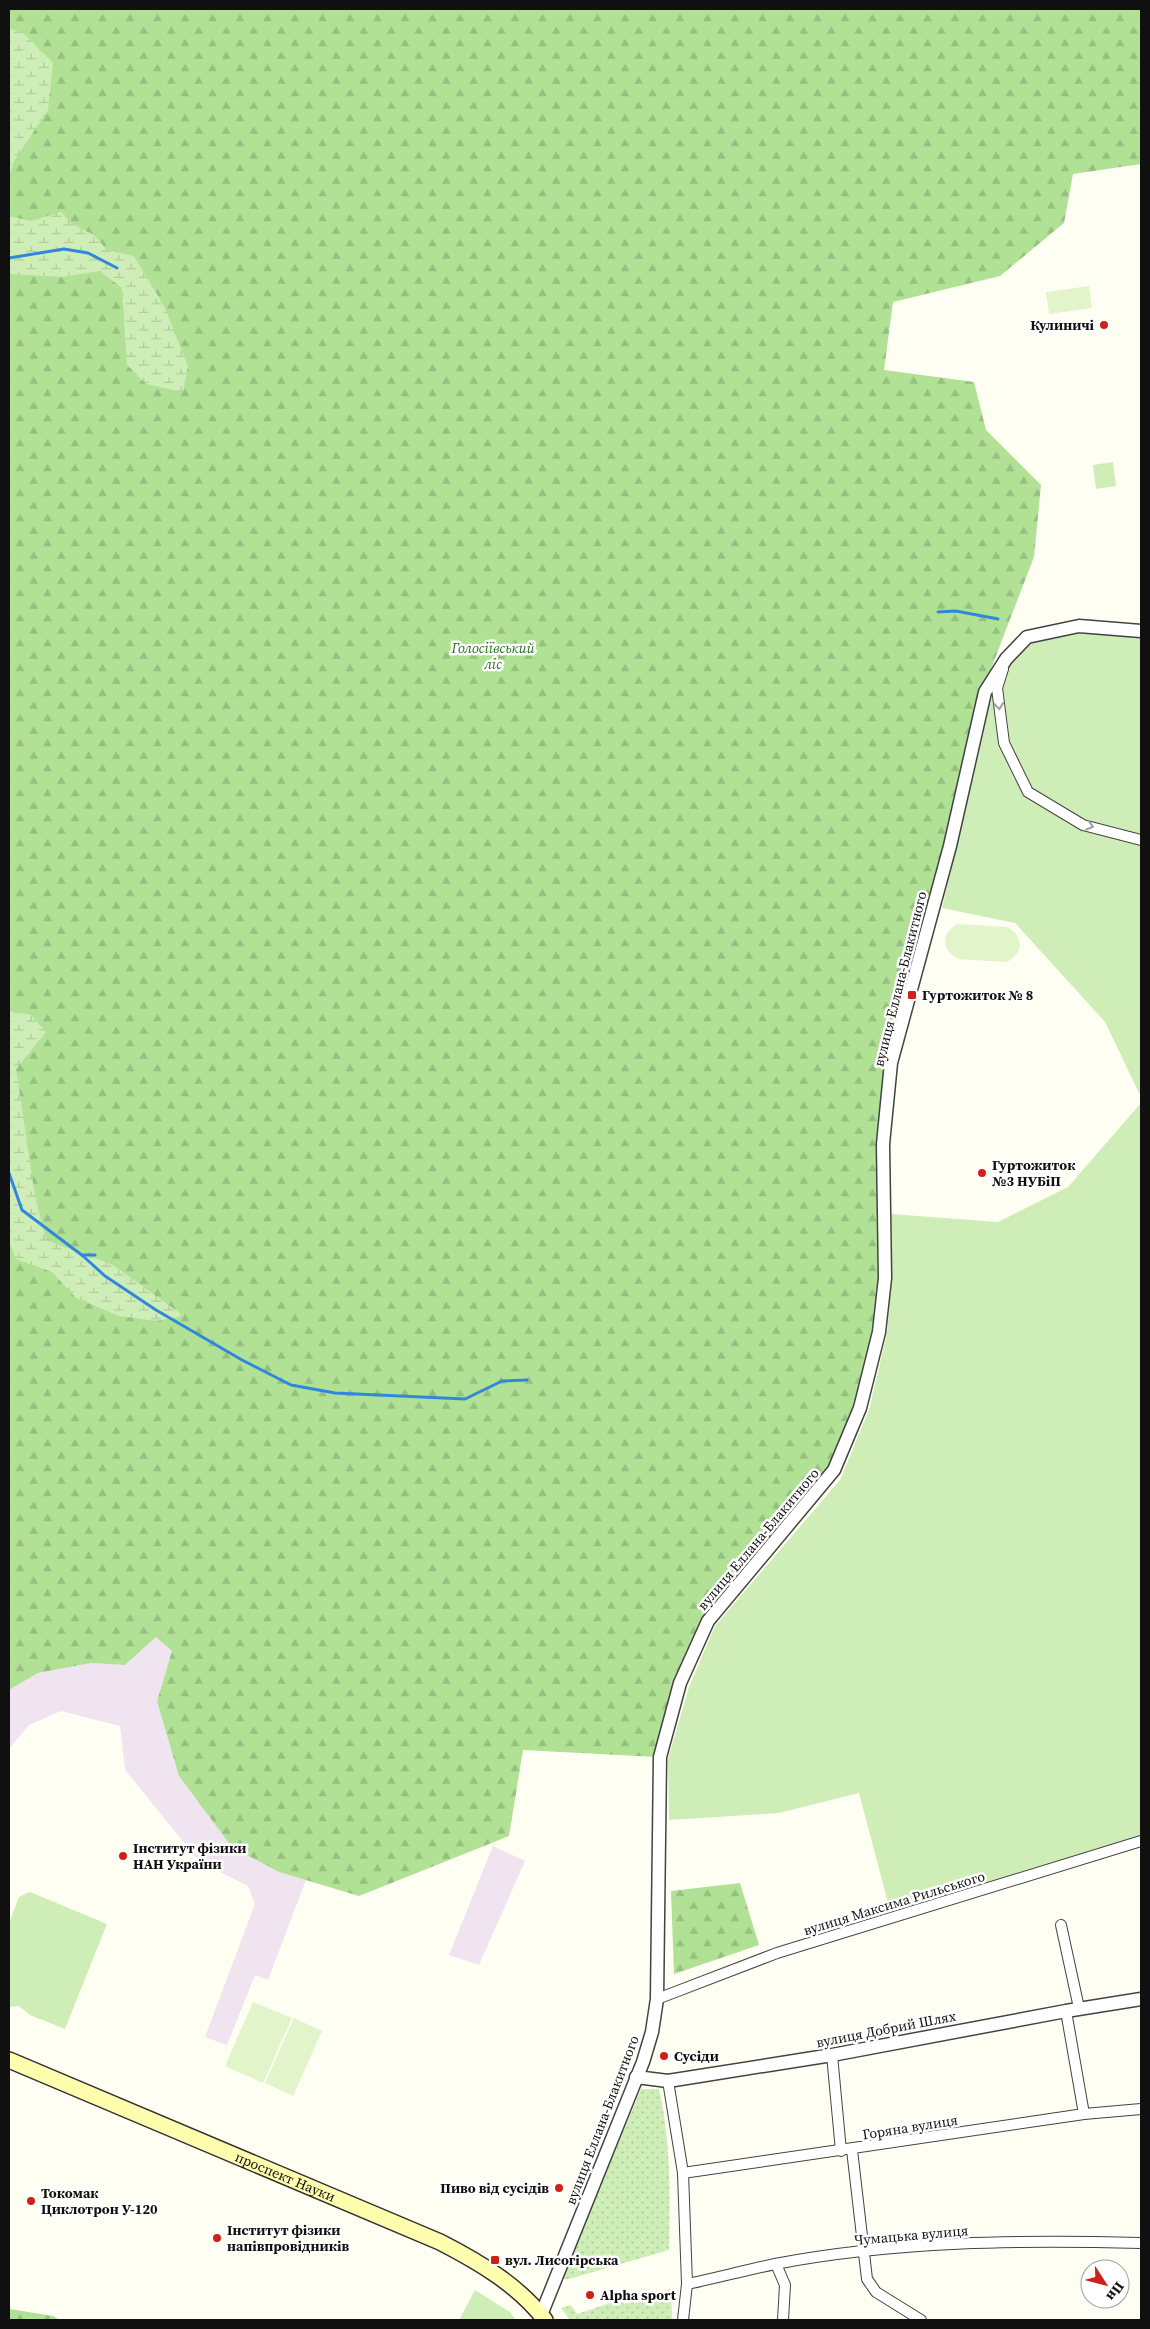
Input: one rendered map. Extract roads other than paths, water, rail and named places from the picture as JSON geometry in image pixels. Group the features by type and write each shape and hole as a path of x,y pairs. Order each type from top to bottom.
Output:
{"main road":[{"name":"проспект Науки","path":"9,2060 440,2242 490,2270 524,2298 541,2318"}],"street":[{"name":"вулиця Еллана-Блакитного","path":"541,2318 650,2041 657,1999 660,1757 680,1683 708,1621 834,1470 860,1408 879,1332 885,1278 884,1144 891,1063 950,846 984,692 1006,659 1027,638 1079,626 1141,631"},
{"path":"1006,659 997,688 1004,743 1028,792 1083,825 1141,840"},
{"name":"вулиця Максима Рильського","path":"657,1999 777,1953 1141,1841"},
{"path":"1061,1925 1084,2114"},
{"name":"вулиця Добрий Шлях","path":"636,2077 668,2081 832,2055 1141,1999"},
{"path":"832,2055 867,2279 870,2286 921,2320"},
{"path":"668,2081 683,2173 687,2284 683,2320"},
{"name":"Горяна вулиця","path":"683,2173 1084,2114 1141,2109"},
{"name":"Чумацька вулиця","path":"687,2284 776,2264 863,2252 995,2243 1065,2241 1141,2243"},
{"path":"776,2264 785,2285 784,2320"}],"waterway":[{"path":"9,258 64,249 88,253 117,268"},
{"path":"938,612 956,611 998,619"},
{"path":"9,1173 22,1210 83,1256 105,1276 156,1310 242,1360 291,1385 335,1393 465,1399 502,1381 527,1380"},
{"path":"83,1255 95,1255"}],"place":[{"name":"Кулиничі","path":"1104,325"},
{"name":"Гуртожиток № 8","path":"912,995"},
{"name":"Гуртожиток №3 НУБіП","path":"982,1173"},
{"name":"Інститут фізики НАН України","path":"123,1856"},
{"name":"Сусіди","path":"664,2056"},
{"name":"Пиво від сусідів","path":"559,2188"},
{"name":"Токомак Циклотрон У-120","path":"31,2201"},
{"name":"Інститут фізики напівпровідників","path":"217,2238"},
{"name":"вул. Лисогірська","path":"495,2260"},
{"name":"Alpha sport","path":"590,2295"}],"park label":[{"name":"Голосіївський ліс","path":"493,656"}]}
